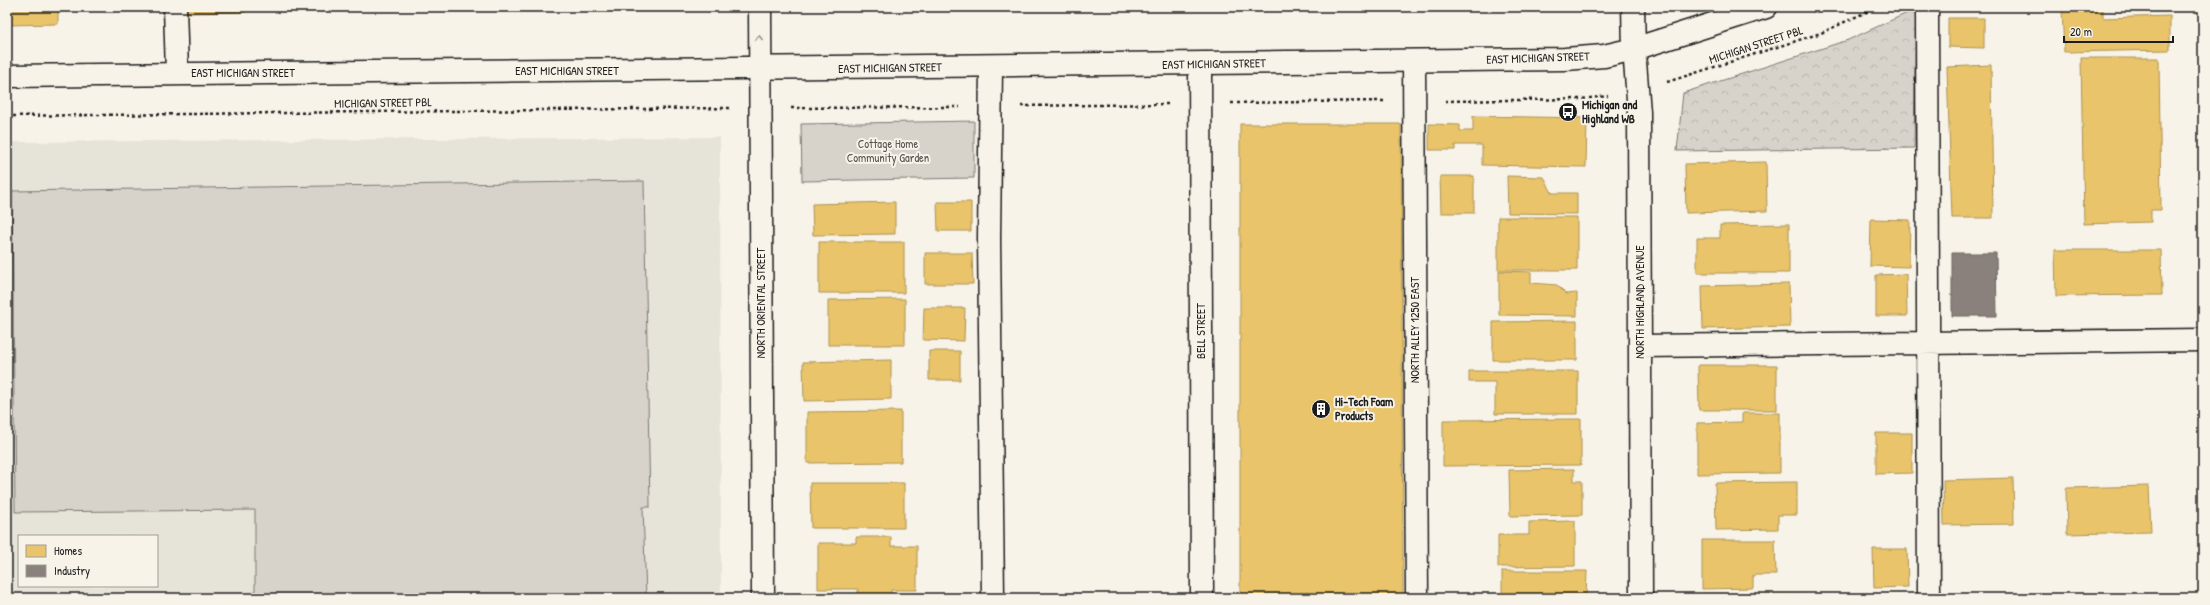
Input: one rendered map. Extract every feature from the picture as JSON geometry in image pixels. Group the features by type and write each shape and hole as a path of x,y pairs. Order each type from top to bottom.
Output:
{"main road":[{"path":"175,7 177,73"},
{"name":"NORTH ORIENTAL STREET","path":"760,7 763,598"},
{"name":"NORTH HIGHLAND AVENUE","path":"1634,7 1634,49 1638,90 1641,598"},
{"name":"EAST MICHIGAN STREET","path":"7,76 177,73 991,67 1565,59 1604,56 1634,49 1766,7"},
{"path":"1927,7 1929,598"},
{"name":"NORTH ALLEY 1250 EAST","path":"1414,61 1417,598"},
{"name":"BELL STREET","path":"1200,64 1202,598"},
{"path":"991,67 989,238 993,598"},
{"path":"1640,346 2203,340"}],"path":[{"name":"MICHIGAN STREET PBL","path":"1638,90 1745,59 1821,33 1877,7"},
{"name":"MICHIGAN STREET PBL","path":"7,116 760,108"}],"shaded area":[{"path":"720,137 721,598 7,598 7,142"}],"green space":[{"path":"1916,9 1914,148 1677,151 1683,93 1848,40"},
{"name":"Cottage Home Community Garden","path":"974,121 974,178 802,181 801,124"},
{"path":"644,181 650,507 643,507 646,598 255,598 255,510 15,512 12,191"}],"building: Homes":[{"path":"7,7 58,7 58,24 7,25"},
{"path":"186,7 246,7 246,12 186,13"},
{"path":"2062,9 2103,9 2103,18 2170,16 2170,50 2064,52"},
{"path":"1948,18 1984,18 1984,48 1948,47"},
{"path":"2081,58 2159,58 2161,210 2151,210 2151,222 2084,224"},
{"path":"1991,65 1993,218 1952,218 1947,67"},
{"path":"1473,116 1587,118 1586,167 1482,165 1482,145 1455,145 1455,150 1429,150 1429,124 1460,125 1460,131 1473,131"},
{"name":"Hi-Tech Foam Products","path":"1240,124 1401,124 1403,598 1240,598"},
{"path":"1766,162 1767,211 1686,213 1685,164"},
{"path":"1440,176 1474,176 1474,213 1441,213"},
{"path":"1507,176 1544,177 1552,193 1577,193 1577,214 1508,213"},
{"path":"895,202 895,234 813,235 812,204"},
{"path":"937,202 971,202 971,231 938,231"},
{"path":"1498,217 1577,217 1577,270 1498,270"},
{"path":"1871,219 1910,220 1909,267 1870,266"},
{"path":"1789,224 1789,273 1697,273 1697,238 1720,238 1720,225"},
{"path":"819,242 904,242 904,293 819,293"},
{"path":"2055,250 2161,250 2162,295 2056,296"},
{"path":"925,253 972,253 973,284 925,284"},
{"path":"1499,271 1531,272 1531,283 1557,285 1566,294 1577,293 1577,316 1499,315"},
{"path":"1906,274 1907,316 1876,316 1876,275"},
{"path":"1789,284 1790,327 1703,329 1702,286"},
{"path":"905,299 905,345 828,345 828,300"},
{"path":"924,308 965,308 964,341 923,340"},
{"path":"1577,321 1577,360 1493,360 1493,322"},
{"path":"929,351 960,351 960,380 929,380"},
{"path":"891,360 891,399 804,401 803,362"},
{"path":"1698,365 1777,365 1777,410 1699,410"},
{"path":"1469,371 1578,371 1578,414 1495,414 1495,382 1469,382"},
{"path":"901,411 901,462 807,463 807,412"},
{"path":"1742,413 1780,413 1780,473 1697,474 1697,423 1742,422"},
{"path":"1581,419 1581,465 1443,466 1443,420"},
{"path":"1876,433 1912,433 1912,473 1876,474"},
{"path":"1574,469 1574,481 1582,481 1582,515 1510,516 1509,470"},
{"path":"2013,478 2014,524 1944,525 1943,480"},
{"path":"1797,482 1797,515 1778,515 1778,529 1716,530 1715,483"},
{"path":"810,483 904,483 904,528 811,528"},
{"path":"2149,486 2151,532 2067,534 2066,488"},
{"path":"1575,521 1575,566 1498,567 1498,535 1529,535 1529,522"},
{"path":"856,537 891,537 891,546 917,546 917,590 891,590 891,598 858,598 858,589 818,589 818,543 856,543"},
{"path":"1702,540 1775,540 1776,575 1753,575 1753,588 1702,589"},
{"path":"1873,549 1907,549 1908,587 1874,588"},
{"path":"1502,571 1587,571 1586,598 1502,598"},
{"path":"1703,594 1802,595 1802,598 1703,598"}],"building: Industry":[{"path":"1952,253 1996,253 1997,316 1952,316"}],"place":[{"name":"Michigan and Highland WB","path":"1568,112"},
{"name":"Hi-Tech Foam Products","path":"1321,409"}]}
